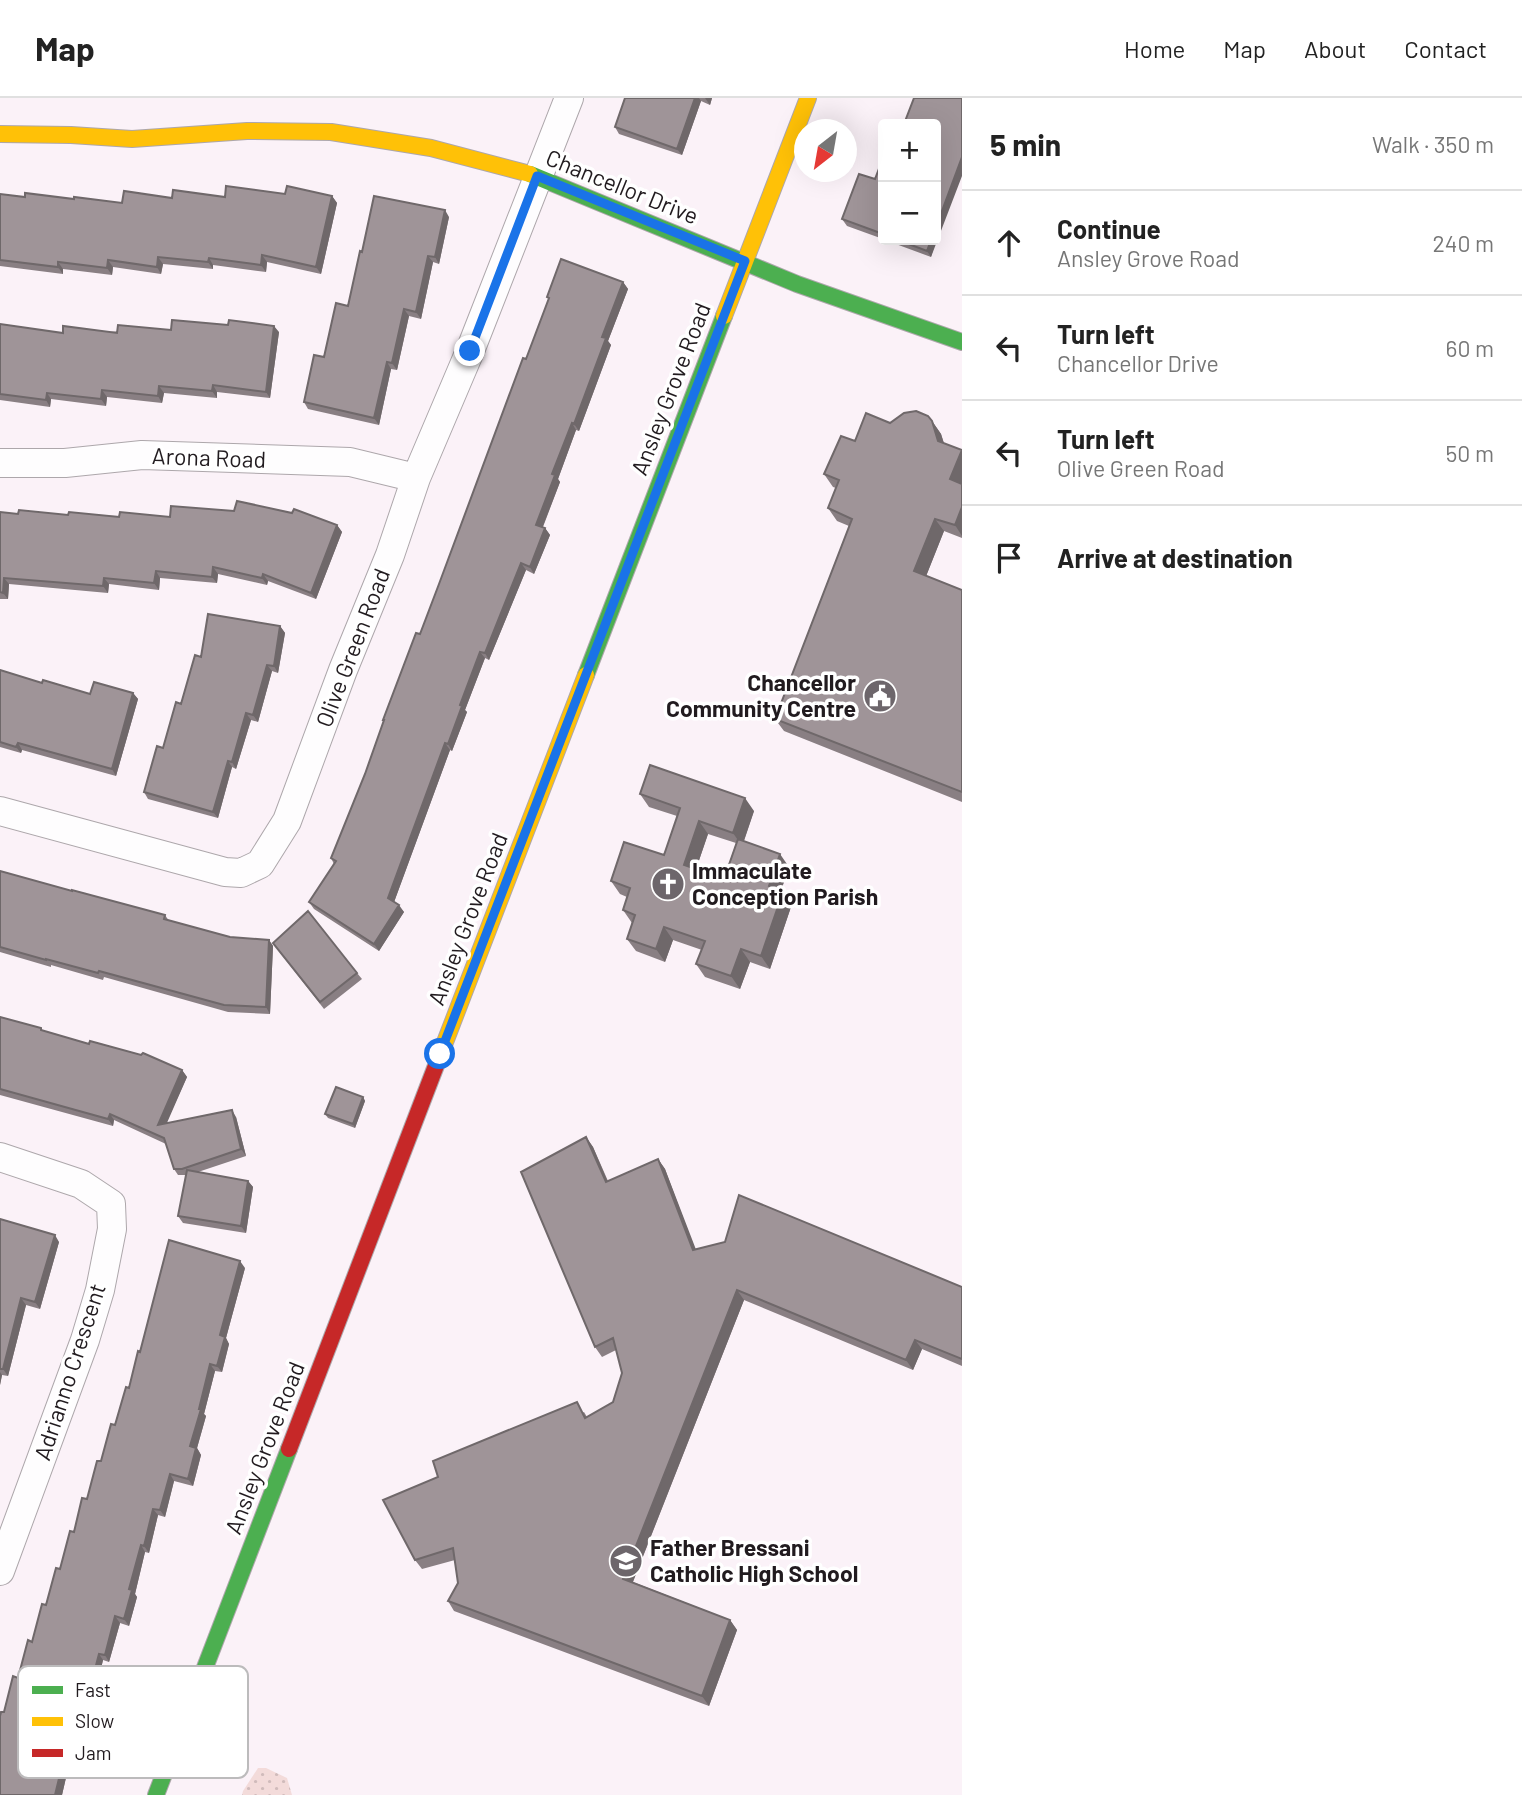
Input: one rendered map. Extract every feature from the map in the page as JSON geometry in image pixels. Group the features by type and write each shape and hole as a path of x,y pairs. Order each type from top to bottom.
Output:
{"street":[{"name":"Olive Green Road","path":"0,811 225,872 241,873 260,864 287,821 343,670 390,555 416,478 470,351 569,98"},
{"name":"Ansley Grove Road","path":"206,1666 808,98"},
{"name":"Chancellor Drive","path":"0,134 132,139 247,131 331,132 431,148 537,176 797,284 961,340"},
{"name":"Arona Road","path":"0,463 65,463 142,455 350,462 416,478"},
{"name":"Adrianno Crescent","path":"0,1157 81,1184 111,1203 112,1229 100,1290 85,1340 0,1572"},
{"name":"Ansley Grove Road","path":"156,1795 163,1778"}],"shaded area":[{"path":"258,1768 266,1768 287,1778 292,1795 242,1795"}],"building":[{"path":"625,98 695,98 677,149 615,127"},
{"path":"914,98 962,98 962,157 941,214 941,119 906,119"},
{"path":"878,171 878,232 842,219 859,174 875,179"},
{"path":"226,186 285,194 287,186 332,196 316,267 262,255 261,265 209,258 208,262 158,257 157,267 108,260 107,268 58,262 58,267 0,260 0,194 25,197 25,193 122,203 124,191 172,198 173,190 225,197"},
{"path":"374,196 445,210 435,257 428,256 416,312 404,309 392,363 387,362 374,418 304,402 314,355 324,357 336,303 348,306"},
{"path":"911,245 929,245 927,251"},
{"path":"561,259 623,282 602,337 606,338 552,474 555,475 536,525 545,528 530,567 521,563 485,653 480,652 448,744 445,743 388,898 399,905 374,944 309,902 336,861 331,858 365,774 416,633 420,634 523,358 526,359"},
{"path":"172,320 228,325 229,320 274,326 266,392 213,385 212,391 159,386 158,396 102,390 101,399 47,393 46,400 0,394 0,324 63,333 63,326 117,333 118,325 171,330"},
{"name":"Chancellor Community Centre","path":"916,411 928,416 932,421 938,441 962,450 950,479 962,484 962,507 955,525 935,519 914,571 962,590 962,792 775,719 852,519 828,508 839,480 824,474 841,436 855,441 866,413 890,423 904,413"},
{"path":"237,501 292,513 294,509 337,525 311,593 263,574 262,578 213,567 212,577 156,571 154,583 104,578 103,586 4,578 3,593 0,592 0,512 18,514 19,510 68,515 69,512 119,517 120,512 170,517 171,506 234,511"},
{"path":"208,614 280,626 274,666 267,665 253,715 246,713 232,762 228,761 213,812 144,792 157,746 163,748 176,702 181,704 195,655 201,657"},
{"path":"0,670 90,694 94,682 133,693 112,769 18,743 16,747 0,742"},
{"name":"Immaculate Conception Parish","path":"650,765 745,798 733,833 699,821 684,865 724,879 738,839 780,854 769,886 783,892 761,956 741,949 731,976 696,964 705,941 664,927 656,949 627,939 635,915 623,910 630,888 611,881 624,842 664,855 680,808 640,794"},
{"path":"0,871 165,915 164,919 230,937 269,940 266,1007 224,1005 0,947"},
{"path":"308,911 357,973 320,1002 273,943"},
{"path":"0,1017 89,1044 90,1041 141,1055 143,1053 182,1070 158,1125 232,1110 241,1149 182,1169 174,1169 164,1138 110,1114 108,1119 0,1089"},
{"path":"336,1087 363,1097 353,1124 325,1114"},
{"path":"586,1137 606,1182 658,1159 693,1250 725,1242 739,1195 962,1287 962,1359 915,1340 906,1360 737,1290 623,1579 730,1620 702,1696 448,1601 458,1583 453,1548 415,1560 383,1500 438,1477 433,1461 577,1402 585,1418 613,1402 622,1373 613,1338 595,1347 521,1172"},
{"path":"187,1170 248,1181 241,1226 178,1216"},
{"path":"0,1219 55,1235 35,1302 21,1298 3,1369 0,1369"},
{"path":"169,1240 240,1261 220,1335 225,1337 217,1366 210,1364 190,1446 196,1448 188,1479 170,1474 160,1510 153,1509 129,1589 132,1590 124,1619 115,1616 105,1655 99,1654 96,1666 21,1666 28,1640 32,1642 42,1604 46,1605 56,1568 60,1569 70,1531 74,1532 82,1498 87,1499 97,1461 101,1461 111,1424 115,1425 126,1387 129,1388 138,1351 140,1352"},
{"path":"13,1676 18,1678 18,1778 59,1778 55,1795 0,1795 0,1716 1,1712 4,1712"}],"traffic: fast":[{"path":"530,174 797,284 962,342"},
{"path":"586,675 724,316"},
{"path":"206,1666 289,1449"},
{"path":"156,1795 163,1778"}],"traffic: slow":[{"path":"724,316 808,98"},
{"path":"0,134 132,139 247,131 331,132 431,148 530,174"},
{"path":"442,1050 586,675"}],"traffic: jam":[{"path":"289,1449 442,1050"}],"place":[{"name":"Chancellor Community Centre","path":"880,696"},
{"name":"Immaculate Conception Parish","path":"668,884"},
{"name":"Father Bressani Catholic High School","path":"626,1561"}],"route":[{"path":"440,1054 745,261 537,176 470,351"}]}
